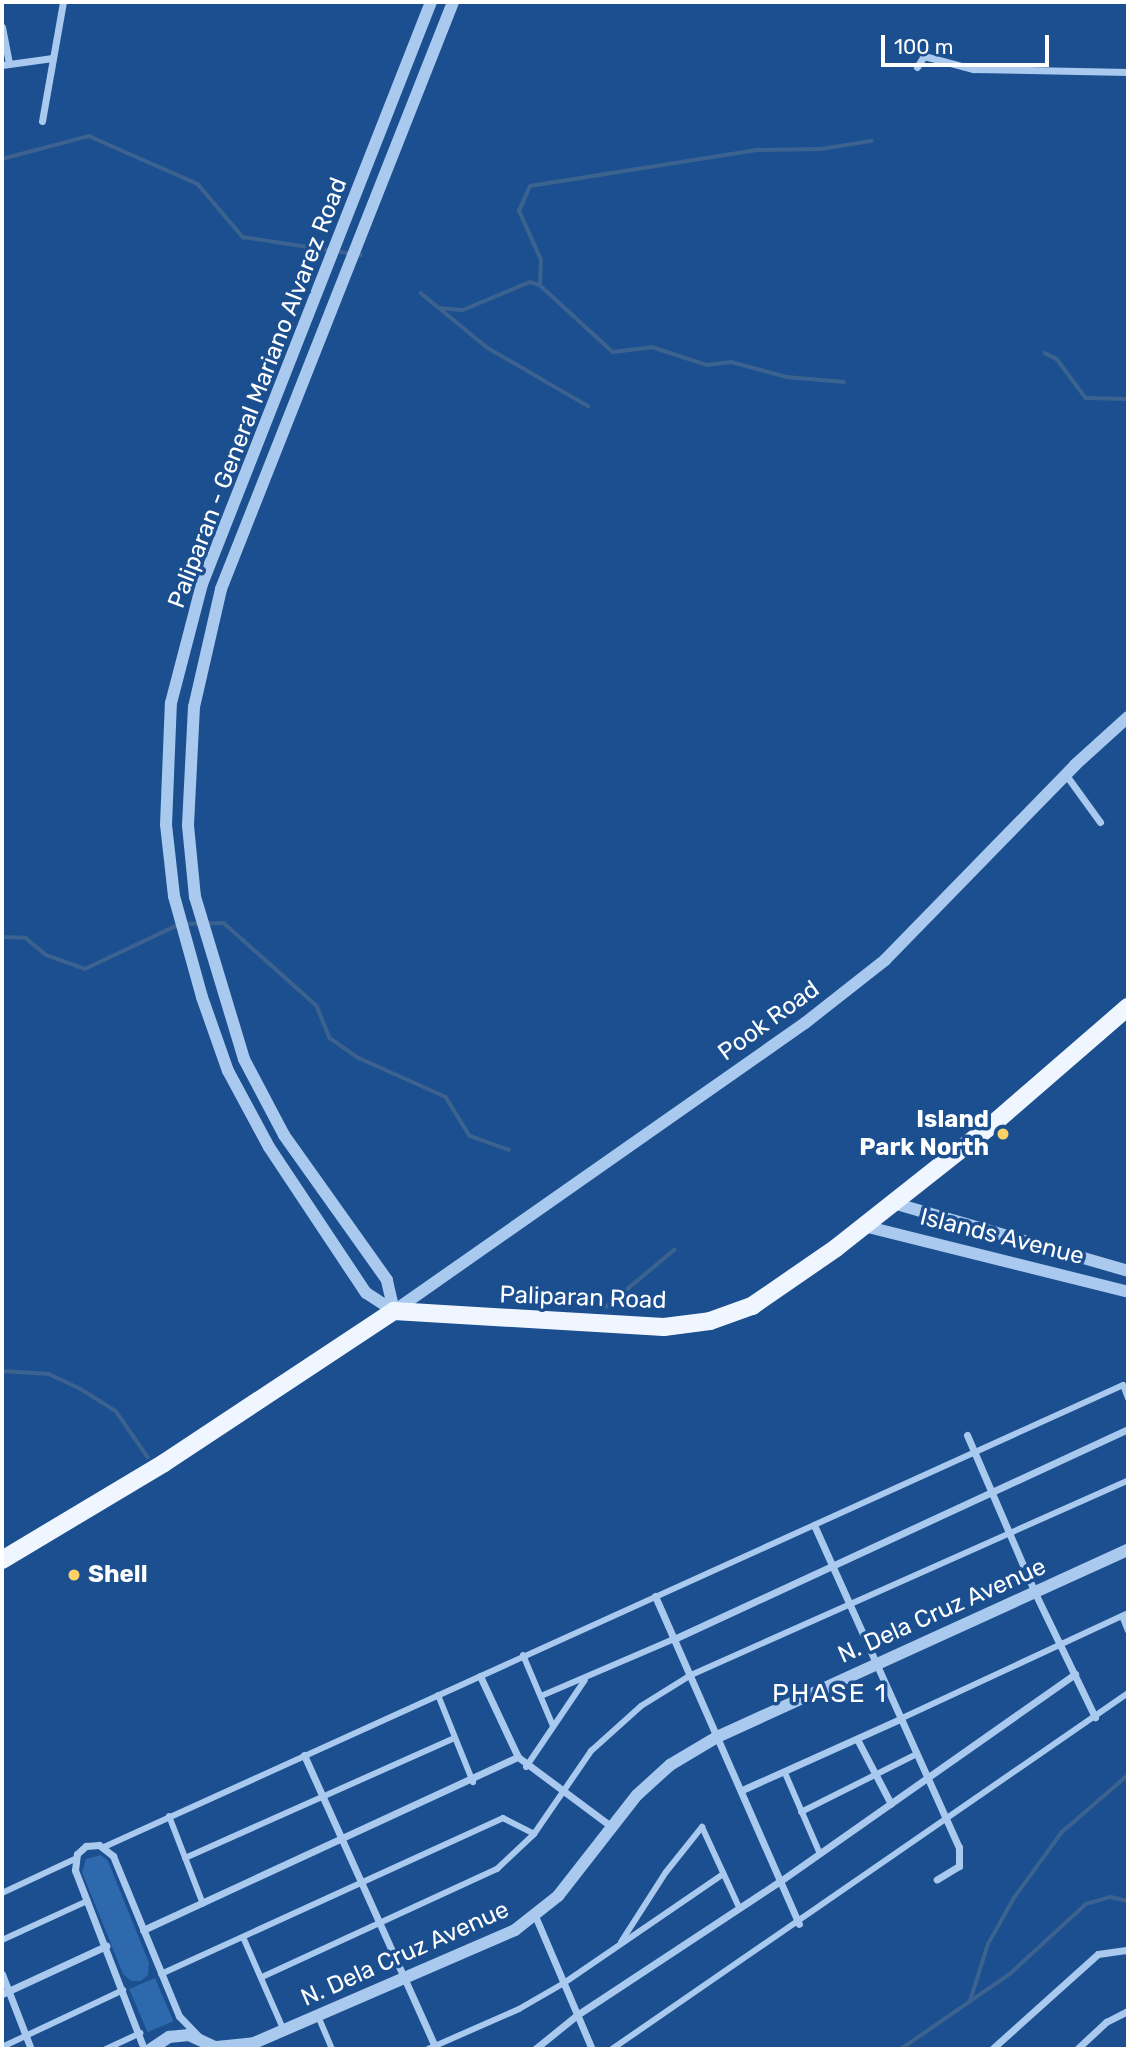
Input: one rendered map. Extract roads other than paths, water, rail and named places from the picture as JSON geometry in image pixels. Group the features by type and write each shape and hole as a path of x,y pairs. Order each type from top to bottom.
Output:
{"main road":[{"name":"Paliparan Road","path":"394,1311 643,1327 710,1321 768,1297 893,1203 1128,1007"},
{"path":"2,1560 164,1463 394,1311"}],"street":[{"path":"42,121 63,2"},
{"name":"Paliparan - General Mariano Alvarez Road","path":"394,1311 366,1293 269,1147 228,1071 202,997 174,896 166,825 171,704 202,583 431,2"},
{"name":"Paliparan - General Mariano Alvarez Road","path":"394,1311 387,1280 284,1135 244,1059 195,897 188,825 194,707 221,589 453,2"},
{"path":"2,27 5,64 53,58"},
{"path":"917,66 924,56 973,69 1128,72"},
{"name":"Pook Road","path":"394,1311 806,1023 875,968 1066,775 1128,717"},
{"path":"1066,775 1100,822"},
{"path":"269,1147 284,1135"},
{"name":"Islands Avenue","path":"893,1203 1128,1271"},
{"name":"Islands Avenue","path":"864,1226 1128,1292"},
{"path":"2,1893 75,1860 86,1846 104,1846 1123,1385 1128,1398"},
{"path":"541,1696 586,1679 674,1639 1128,1429"},
{"path":"967,1435 989,1491 1058,1644 1095,1717"},
{"path":"262,1978 497,1870 534,1833 591,1751 641,1706 691,1675 1128,1480"},
{"path":"814,1525 959,1847 961,1863 937,1879"},
{"name":"N. Dela Cruz Avenue","path":"218,2048 252,2046 536,1918 579,1872 652,1779 718,1737 1128,1550"},
{"path":"655,1596 799,1924"},
{"path":"742,1790 785,1773 1125,1614 1128,1631"},
{"path":"523,1655 554,1726"},
{"path":"535,2049 577,2015 820,1854 1075,1674"},
{"path":"481,1676 517,1757 526,1767 612,1827"},
{"path":"526,1767 586,1679"},
{"path":"612,2049 799,1924 1128,1693"},
{"path":"438,1695 473,1782"},
{"path":"185,1858 455,1738"},
{"path":"857,1739 878,1774 891,1804"},
{"path":"801,1812 917,1754"},
{"path":"304,1755 359,1883 404,1978 432,2048 519,2009 564,1983 723,1874"},
{"path":"143,1930 473,1782 517,1757"},
{"path":"785,1773 820,1854"},
{"path":"169,1816 203,1904"},
{"path":"161,1974 503,1818 534,1833"},
{"path":"618,1946 666,1872 702,1827 739,1908"},
{"path":"104,1846 113,1856 179,2016 199,2037 218,2048"},
{"path":"75,1860 87,1901 141,2033 144,2049"},
{"path":"2,1940 87,1901"},
{"path":"536,1918 592,2049"},
{"path":"243,1937 284,2031"},
{"path":"5,1993 106,1946"},
{"path":"992,2049 1098,1954 1128,1950"},
{"path":"2,1974 5,1993 31,2049"},
{"path":"2,2047 123,1990"},
{"path":"1077,2049 1106,2022 1128,2011"},
{"path":"318,2016 332,2049"},
{"path":"106,2049 141,2033"},
{"path":"151,2049 169,2037 199,2037"}],"waterway":[{"path":"2,159 89,136 198,184 243,237 361,255"},
{"path":"540,285 541,260 519,211 530,186 758,150 821,149 871,141"},
{"path":"439,308 463,310 530,282 540,285 613,352 652,347 707,365 731,362 787,377 844,382"},
{"path":"421,293 488,348 588,406"},
{"path":"1045,353 1057,359 1086,398 1128,399"},
{"path":"2,937 26,938 46,955 85,969 180,924 224,923 317,1006 330,1038 359,1058 446,1097 470,1136 509,1150"},
{"path":"606,1307 674,1250"},
{"path":"2,1371 49,1374 81,1389 116,1411 148,1457"},
{"path":"970,2001 988,1944 1014,1898 1062,1832 1128,1775"},
{"path":"901,2049 1011,1973 1086,1904 1111,1897 1128,1901"}],"place":[{"name":"Island Park North","path":"1003,1134"},
{"name":"Shell","path":"74,1575"}],"district":[{"name":"PHASE 1","path":"830,1694"}]}
